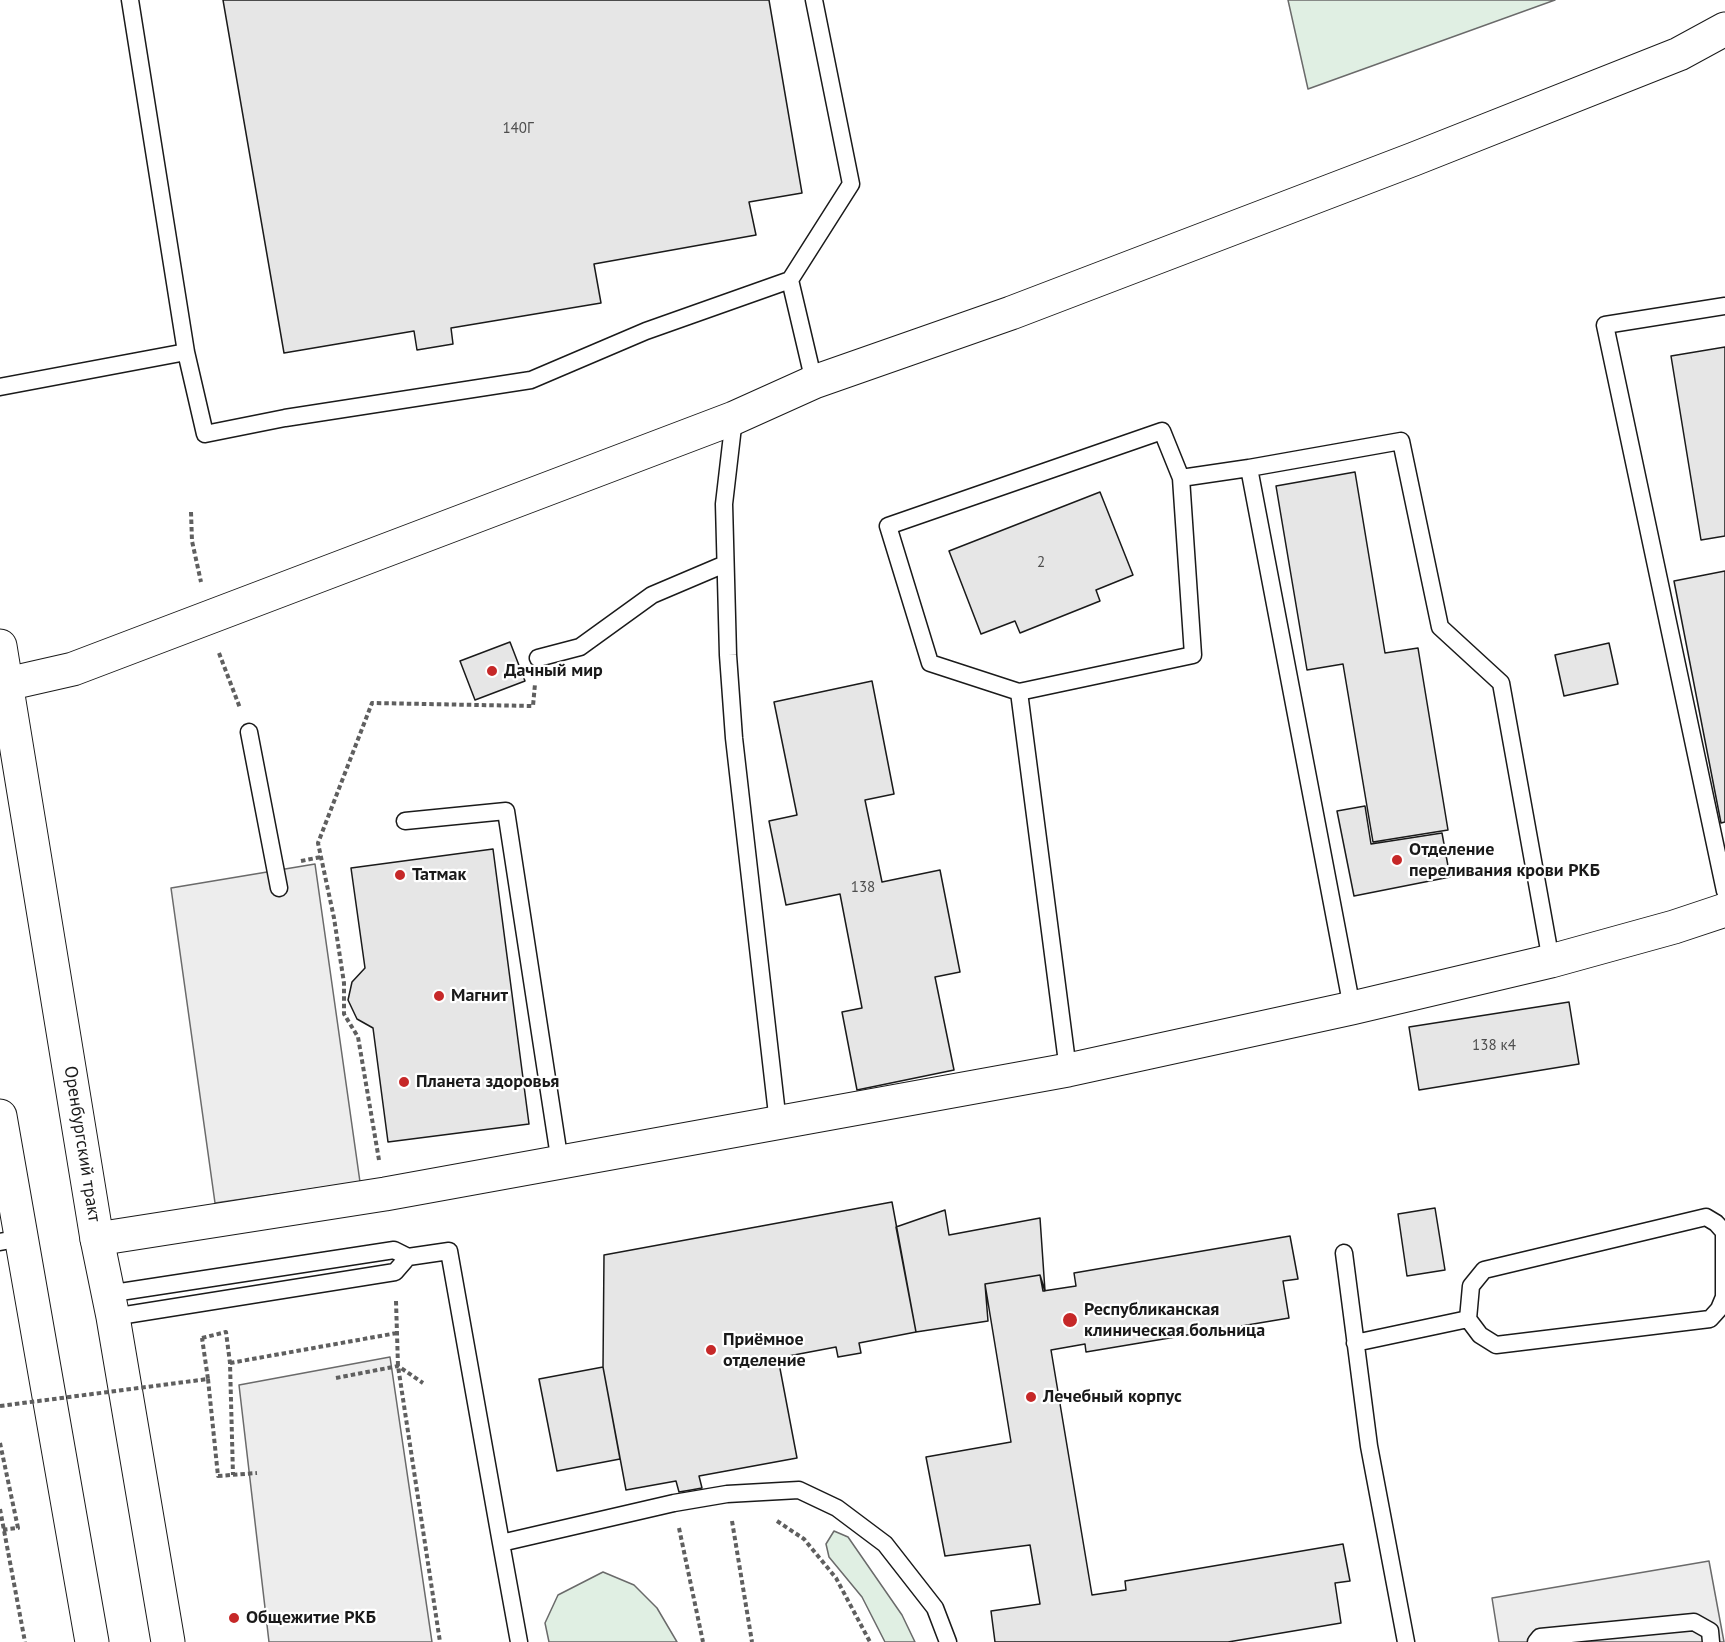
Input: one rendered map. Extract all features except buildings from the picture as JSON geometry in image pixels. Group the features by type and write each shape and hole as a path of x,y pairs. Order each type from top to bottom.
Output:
{"street":[{"path":"7,684 73,669 734,418 814,382 1011,313 1414,159 1679,54 1725,29"},
{"name":"Оренбургский тракт","path":"0,646 97,1239 168,1642"},
{"path":"97,1239 375,1196 1068,1070 1352,1008 1551,961 1725,910"},
{"path":"0,1116 11,1240 92,1642"}],"lane":[{"path":"130,0 186,352 205,434 285,418 531,380 646,331 790,280 851,184 814,0"},
{"path":"790,280 814,382"},
{"path":"1725,306 1605,326 1725,891"},
{"path":"0,387 186,352"},
{"path":"734,418 724,504 726,610 734,738 778,1123"},
{"path":"1162,431 1181,478 1193,655 1019,692 930,663 888,526 1162,431"},
{"path":"1181,478 1401,441 1440,627 1501,683 1551,961"},
{"path":"1249,468 1352,1008"},
{"path":"538,658 580,647 652,595 725,564"},
{"path":"1019,692 1068,1070"},
{"path":"249,732 279,888"},
{"path":"405,821 506,811 560,1163"},
{"path":"1706,1217 1716,1222 1724,1232 1724,1297 1719,1309 1710,1319 1496,1345 1480,1335 1468,1319 1471,1286 1484,1270 1706,1217"},
{"path":"110,1306 394,1250 408,1257 449,1251 519,1642"},
{"path":"1344,1252 1369,1446 1406,1642"},
{"path":"110,1306 395,1272 408,1257"},
{"path":"1355,1343 1468,1319"},
{"path":"501,1543 674,1503 728,1500 799,1490 837,1508 885,1544 935,1608 948,1642"},
{"path":"1536,1642 1540,1637 1694,1622 1710,1631 1711,1642"}],"path":[{"path":"334,918 318,843 372,704 533,706 538,658"},
{"path":"233,1475 230,1363 226,1332 202,1338 218,1476 233,1475 257,1473"},
{"path":"230,1363 397,1333"},
{"path":"336,1378 398,1366 423,1383"},
{"path":"0,1406 208,1379"},
{"path":"0,1443 18,1528 2,1530"},
{"path":"752,1642 728,1500 770,1515 804,1539 836,1578 870,1642"},
{"path":"674,1503 703,1642"},
{"path":"0,1509 2,1530 25,1642"}],"green space":[{"path":"1288,0 1555,0 1308,89"},
{"path":"834,1531 848,1537 902,1615 915,1642 885,1642 862,1597 829,1557 826,1544"},
{"path":"603,1572 634,1585 657,1608 677,1642 549,1642 545,1623 558,1595"}],"shaded area":[{"path":"315,864 360,1182 215,1203 171,888"},
{"path":"390,1357 432,1642 269,1642 239,1385"},
{"path":"1709,1561 1724,1642 1499,1642 1492,1598"}],"place":[{"name":"Дачный мир","path":"492,671"},
{"name":"Отделение переливания крови РКБ","path":"1397,860"},
{"name":"Татмак","path":"400,875"},
{"name":"Магнит","path":"439,996"},
{"name":"Планета здоровья","path":"404,1082"},
{"name":"Республиканская клиническая больница","path":"1070,1320"},
{"name":"Приёмное отделение","path":"711,1350"},
{"name":"Лечебный корпус","path":"1031,1397"},
{"name":"Общежитие РКБ","path":"234,1618"}]}
